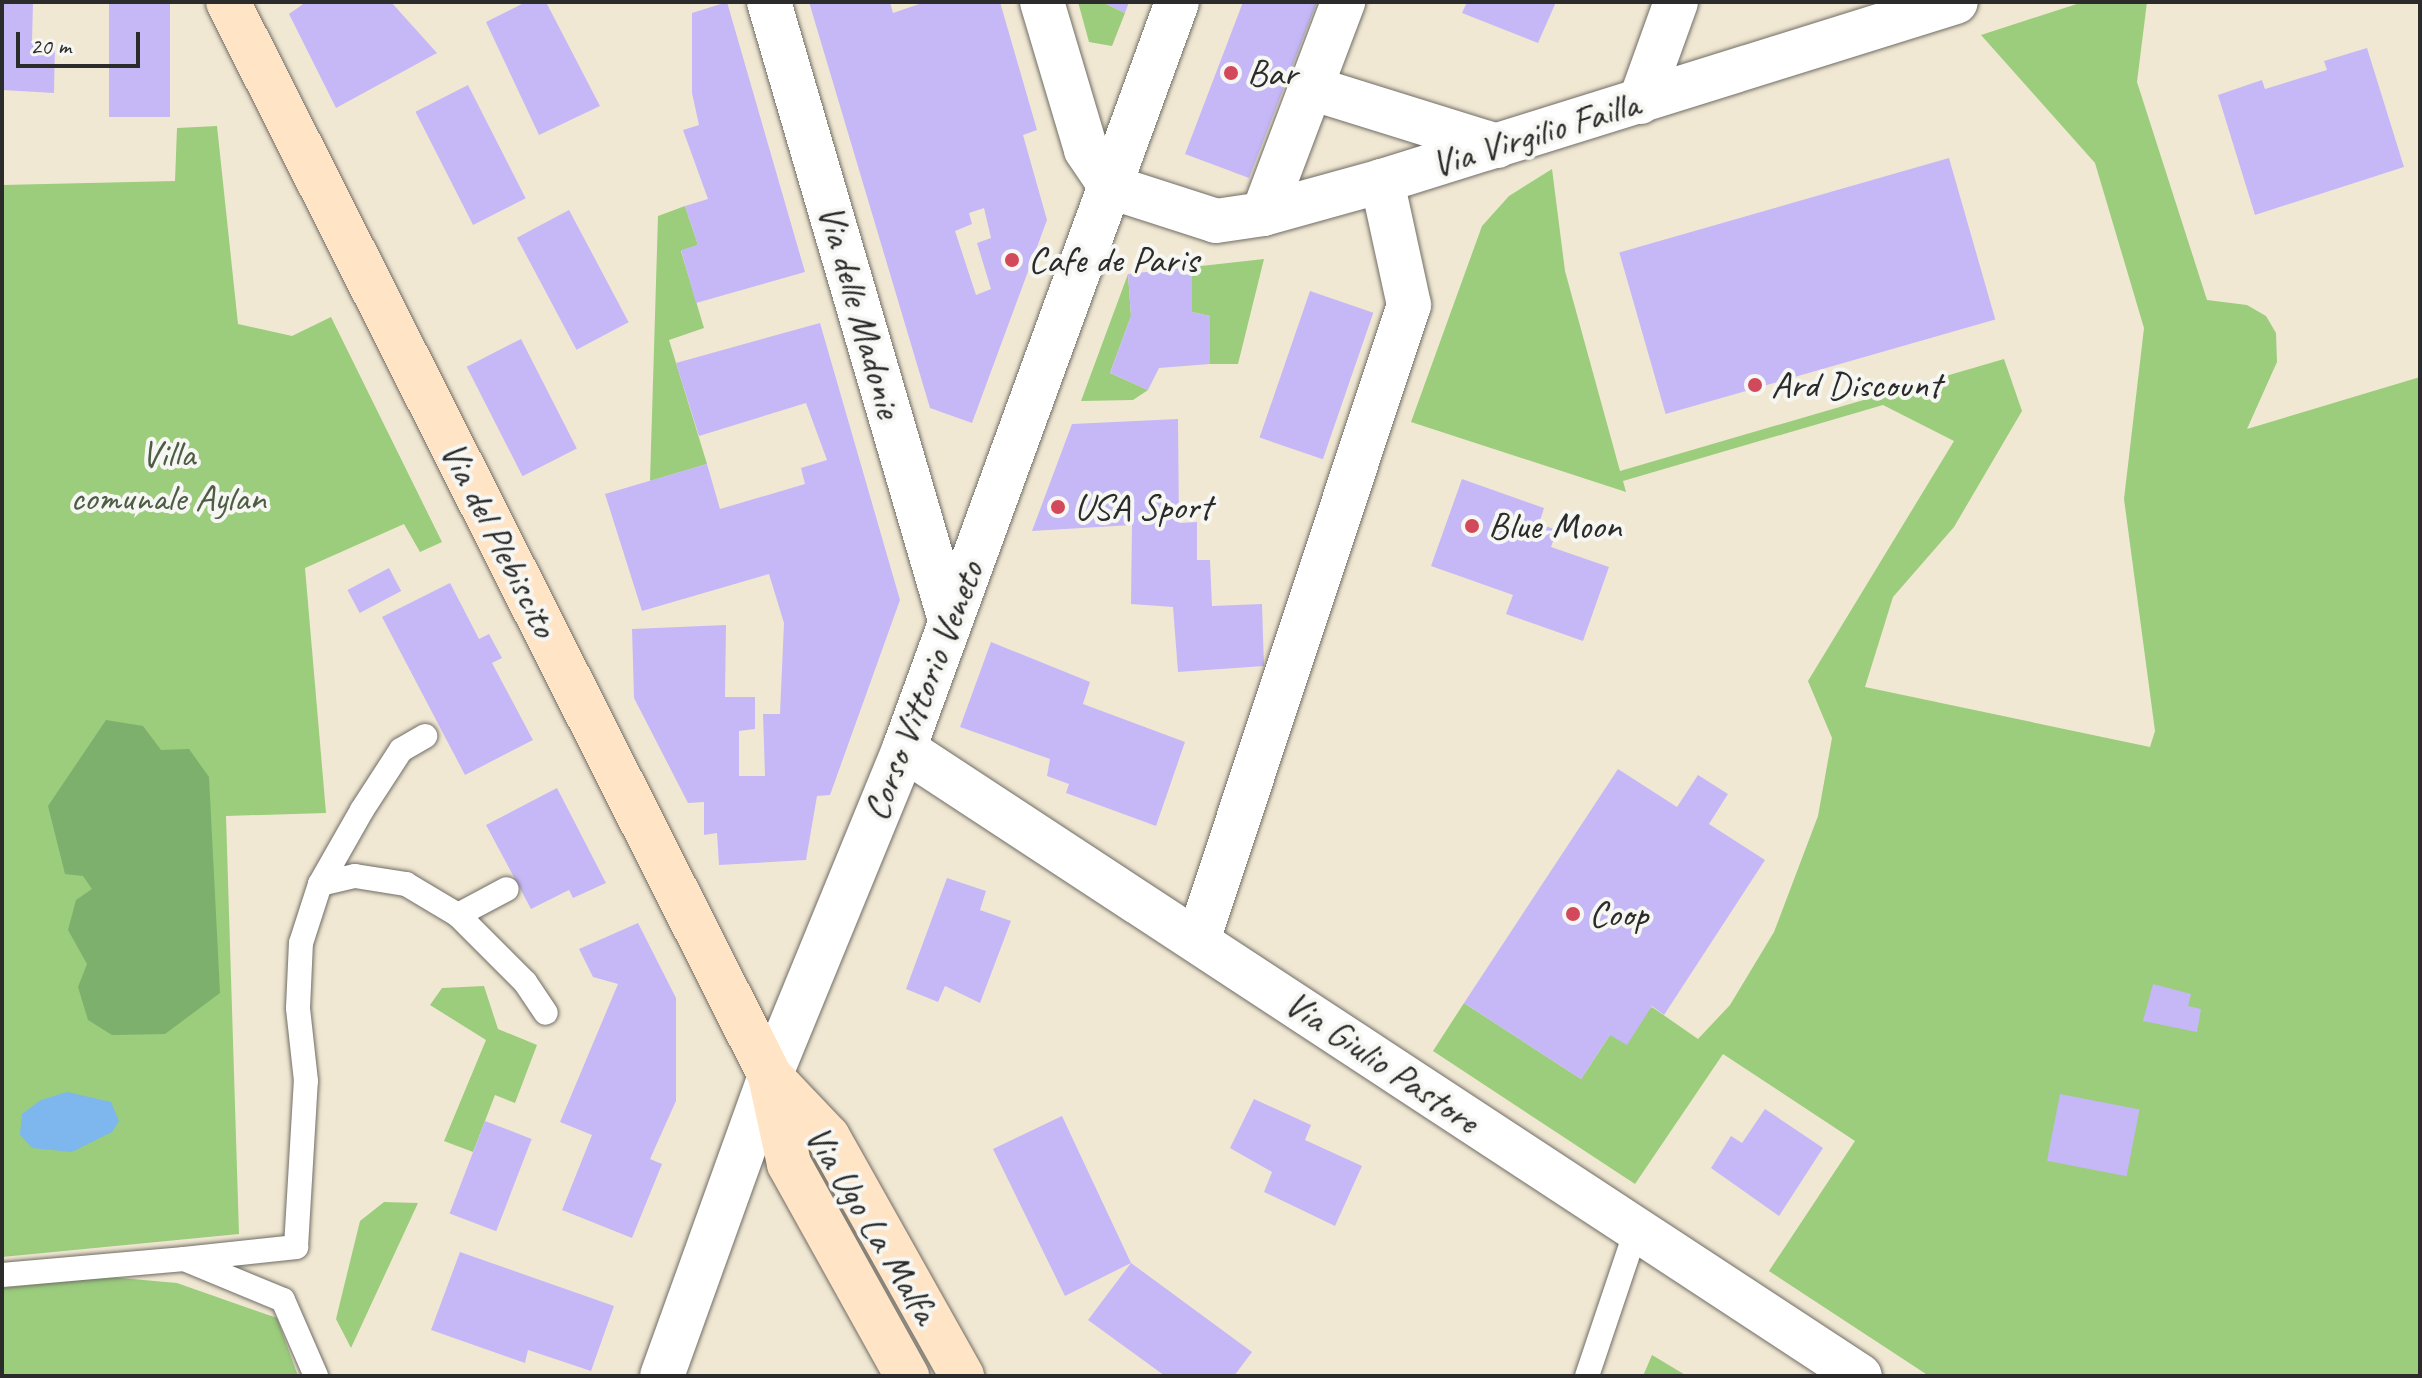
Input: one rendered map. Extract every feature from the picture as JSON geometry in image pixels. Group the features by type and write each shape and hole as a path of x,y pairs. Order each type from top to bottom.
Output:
{"street":[{"name":"Via del Plebiscito","path":"228,2 770,1076"},
{"name":"Via delle Madonie","path":"769,2 950,620"},
{"path":"1042,2 1086,150 1111,187"},
{"name":"Corso Vittorio Veneto","path":"662,1376 770,1076 904,749 1177,2"},
{"path":"1263,214 1343,2"},
{"path":"1640,102 1676,2"},
{"name":"Via Virgilio Failla","path":"1111,187 1216,221 1263,214 1497,146 1956,2"},
{"path":"1311,88 1497,146"},
{"path":"1198,940 1409,305 1382,181"},
{"name":"Via Giulio Pastore","path":"904,749 1860,1376"},
{"name":"Via Ugo La Malfa","path":"770,1076 789,1164 907,1376"},
{"name":"Via Ugo La Malfa","path":"770,1076 828,1137 962,1376"}],"lane":[{"path":"2,1275 296,1247 306,1081 298,1008 301,943 320,884 401,750 425,736"},
{"path":"320,884 355,876 406,884 458,915 525,982 546,1013"},
{"path":"458,915 507,889"},
{"path":"1587,1376 1636,1230"},
{"path":"184,1259 283,1300 316,1376"}],"green space":[{"path":"1078,2 1102,2 1125,13 1112,46 1089,42"},
{"path":"2083,2 2147,2 2137,82 2207,300 2247,305 2266,316 2276,333 2277,362 2247,429 2420,377 2420,1376 1929,1376 1769,1271 1855,1141 1723,1054 1635,1184 1433,1051 1464,1003 1581,1079 1610,1035 1652,1007 1698,1039 1730,1005 1774,932 1818,816 1832,738 1808,681 1954,441 1883,405 1623,481 1626,492 1411,422 1482,226 1509,196 1552,169 1565,271 1620,471 2004,359 2022,411 1954,527 1893,597 1865,687 2150,747 2155,731 2124,499 2144,328 2095,163 1981,35"},
{"name":"Villa comunale Aylan","path":"217,126 238,324 292,336 331,317 442,542 420,552 404,524 305,568 326,813 226,816 239,1234 2,1257 2,185 175,181 177,128"},
{"path":"685,206 698,245 681,251 704,328 669,340 707,464 650,481 658,216"},
{"path":"1264,259 1238,364 1210,364 1210,316 1192,312 1192,267"},
{"path":"1128,274 1131,316 1110,373 1148,390 1133,400 1081,401"},
{"path":"106,720 143,726 161,750 189,749 209,777 220,993 165,1034 112,1035 88,1020 78,987 87,964 68,930 76,900 92,889 83,876 65,874 48,806"},
{"path":"484,986 498,1029 537,1045 515,1103 495,1095 473,1152 444,1141 486,1040 430,1005 442,988"},
{"path":"384,1202 418,1203 351,1348 336,1319 360,1221"},
{"path":"110,1277 177,1283 277,1318 298,1376 2,1376 2,1288"},
{"path":"1652,1355 1687,1376 1643,1376"}],"water":[{"path":"67,1092 111,1102 119,1121 112,1132 72,1152 32,1148 20,1135 22,1114 41,1100"}],"building":[{"path":"2,2 33,2 32,42 55,43 54,93 2,90"},
{"path":"109,2 170,2 170,117 109,117"},
{"path":"306,2 391,2 437,53 336,108 289,14"},
{"path":"526,2 546,2 600,106 539,135 486,22"},
{"path":"727,2 805,272 696,303 681,250 698,245 685,206 708,199 683,130 699,125 692,93 692,13"},
{"path":"809,2 890,2 893,13 925,2 1000,2 1037,130 1023,135 1047,220 972,423 930,408","holes":["984,208 991,238 977,243 991,289 976,295 955,231 972,224 969,213"]},
{"path":"1102,2 1129,2 1125,13"},
{"path":"1243,2 1317,2 1249,178 1185,154"},
{"path":"1467,2 1556,2 1538,43 1462,13"},
{"path":"2367,48 2404,167 2255,215 2218,95 2262,80 2265,89 2327,70 2324,61"},
{"path":"468,85 526,198 473,225 415,112"},
{"path":"1949,158 1995,319 1666,414 1619,253"},
{"path":"569,210 629,322 577,350 517,238"},
{"path":"1192,267 1192,312 1210,316 1210,364 1159,368 1148,390 1110,373 1131,316 1128,274"},
{"path":"1310,291 1373,313 1323,459 1260,438"},
{"path":"820,323 900,600 830,795 817,796 806,860 719,865 717,833 704,835 704,802 688,803 634,698 632,629 726,625 725,697 755,697 755,729 739,731 739,776 765,776 763,714 780,714 784,623 769,574 642,611 605,494 707,464 720,509 805,484 801,468 827,460 806,403 699,436 676,363"},
{"path":"521,339 577,449 522,476 467,367"},
{"path":"1178,419 1179,523 1197,522 1197,560 1210,560 1212,606 1262,604 1264,666 1178,672 1173,607 1131,604 1132,525 1032,531 1072,424"},
{"path":"1462,479 1544,508 1539,524 1557,530 1551,547 1609,567 1583,641 1506,614 1513,595 1431,566"},
{"path":"389,568 401,591 360,613 348,590"},
{"path":"450,583 479,639 489,634 502,658 492,663 533,740 465,775 382,617"},
{"path":"991,642 1090,682 1083,704 1185,742 1156,826 1066,793 1069,784 1047,776 1050,759 960,727"},
{"path":"1618,769 1677,807 1698,775 1728,794 1709,824 1765,860 1664,1015 1652,1006 1627,1045 1610,1035 1581,1079 1464,1003"},
{"path":"557,788 606,883 573,898 569,890 531,909 486,825"},
{"path":"947,878 986,891 980,910 1011,921 980,1003 945,986 938,1002 906,989"},
{"path":"638,923 676,998 676,1101 650,1159 662,1164 632,1238 562,1210 592,1135 560,1122 618,984 593,977 579,949"},
{"path":"2153,984 2191,994 2188,1006 2201,1009 2197,1032 2143,1021"},
{"path":"2060,1094 2140,1109 2127,1176 2047,1161"},
{"path":"1254,1099 1311,1125 1305,1140 1362,1166 1335,1226 1264,1192 1272,1172 1230,1148"},
{"path":"1765,1109 1823,1148 1779,1216 1711,1168 1731,1136 1742,1143"},
{"path":"1062,1116 1131,1263 1065,1296 993,1149"},
{"path":"485,1121 532,1139 496,1231 450,1213"},
{"path":"460,1252 614,1306 591,1371 528,1350 525,1363 431,1330"},
{"path":"1131,1263 1252,1352 1234,1376 1165,1376 1088,1320"}],"place":[{"name":"Bar","path":"1231,73"},
{"name":"Cafe de Paris","path":"1012,260"},
{"name":"Ard Discount","path":"1755,385"},
{"name":"USA Sport","path":"1058,507"},
{"name":"Blue Moon","path":"1472,526"},
{"name":"Coop","path":"1573,914"}]}
